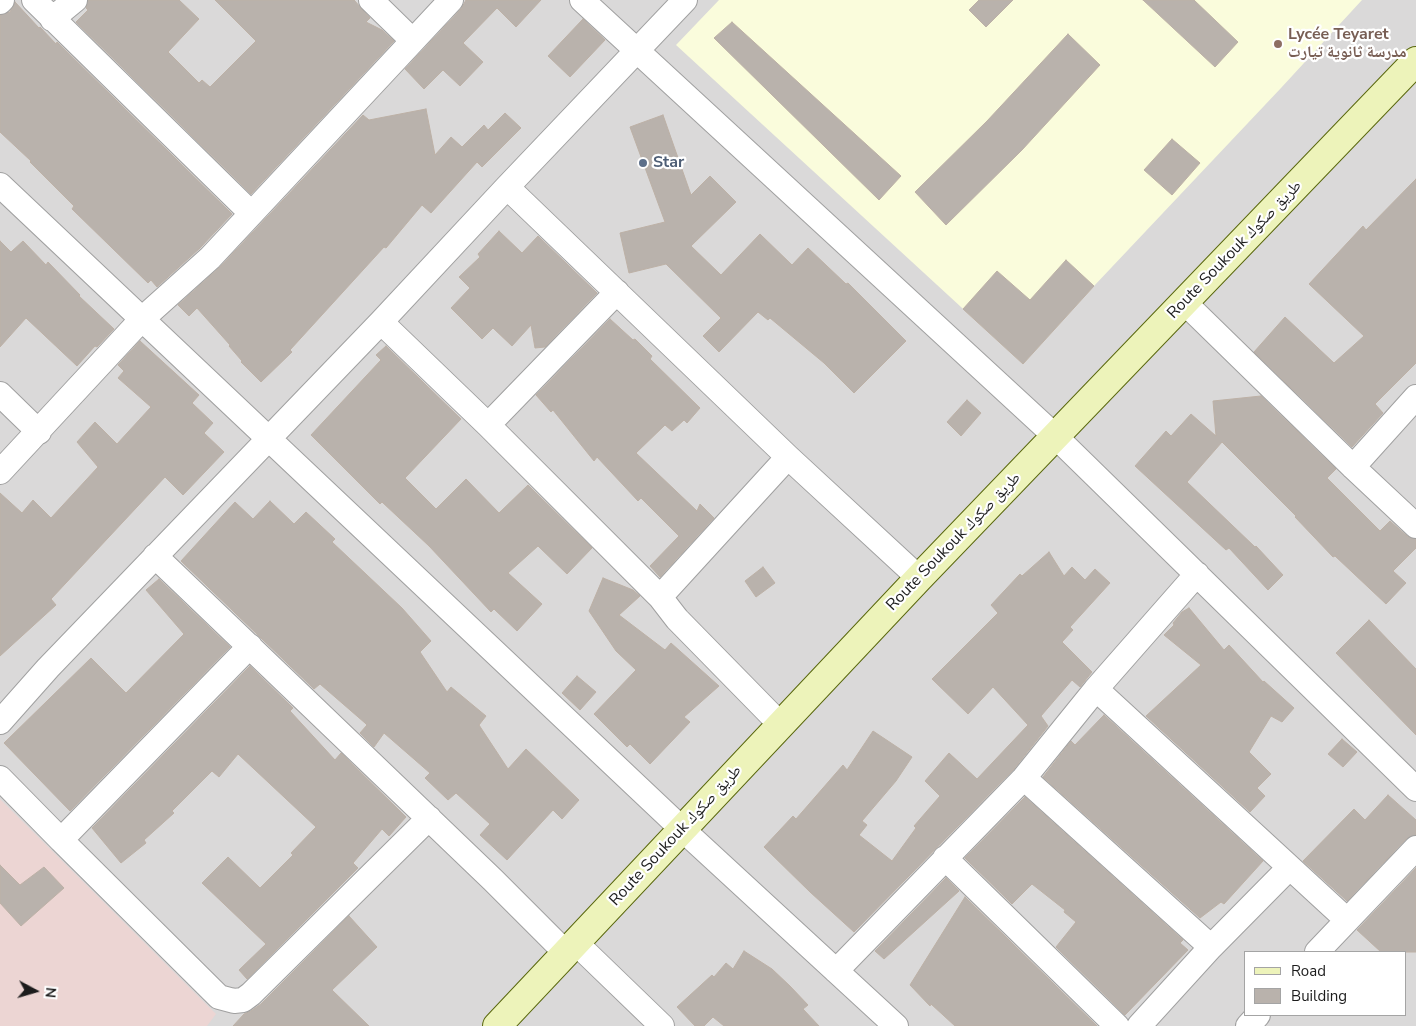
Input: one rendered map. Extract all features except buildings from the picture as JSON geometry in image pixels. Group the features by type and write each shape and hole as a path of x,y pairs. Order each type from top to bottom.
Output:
{"street":[{"path":"34,0 251,213"},
{"path":"52,19 75,0"},
{"path":"370,0 412,40"},
{"path":"0,472 142,319 210,258 451,0"},
{"path":"582,0 1055,436 1416,789"},
{"path":"0,722 48,668 381,322 685,0"},
{"name":"Route Soukouk طريق صكوك","path":"496,1026 919,578 1416,62"},
{"path":"0,185 682,829 896,1026"},
{"path":"507,187 788,457 919,578"},
{"path":"488,425 617,292"},
{"path":"1184,302 1416,526"},
{"path":"381,322 488,425 660,597 677,619 781,725"},
{"path":"0,394 39,432"},
{"path":"1353,467 1416,397"},
{"path":"660,597 788,457"},
{"path":"155,556 429,818 571,948 662,1026"},
{"path":"836,971 1024,778 1096,689 1197,574"},
{"path":"61,840 250,646"},
{"path":"1096,689 1347,920"},
{"path":"0,778 220,997 234,1001 243,1000 252,994 429,818"},
{"path":"1024,778 1210,947"},
{"path":"1318,951 1416,848"},
{"path":"945,858 1117,1026"},
{"path":"1139,1026 1210,947 1289,868"},
{"path":"1248,1026 1257,1016"}],"shaded area":[{"path":"0,0 1416,0 1416,1026 0,1026"},
{"path":"719,0 1362,0 1023,364 676,45"},
{"path":"0,799 216,1014 207,1026 0,1026"}],"place":[{"name":"Lycée Teyaret مدرسة ثانوية تيارت","path":"1278,44"},
{"name":"Star","path":"643,163"}]}
